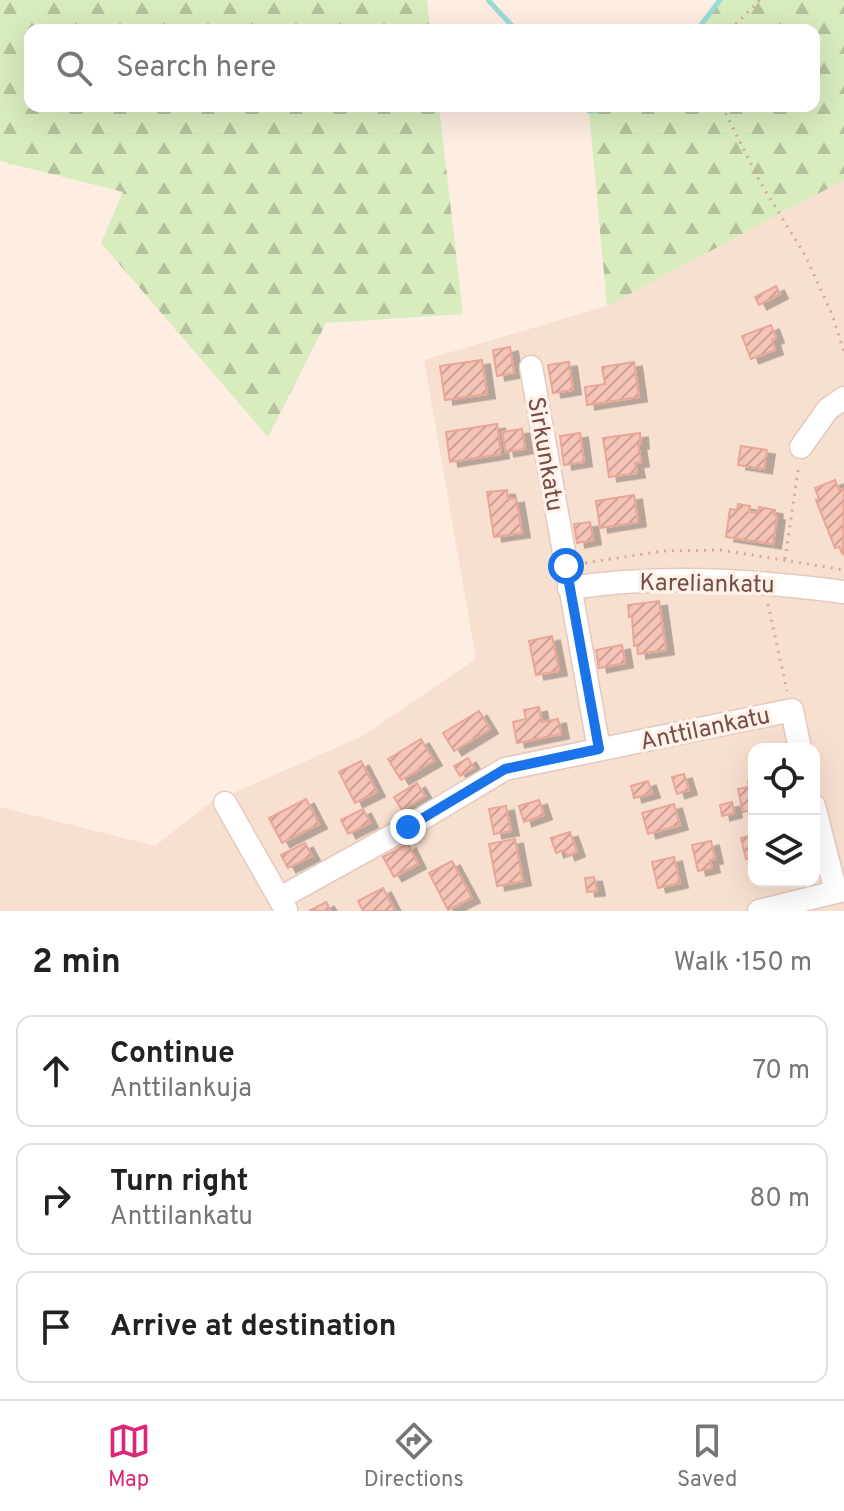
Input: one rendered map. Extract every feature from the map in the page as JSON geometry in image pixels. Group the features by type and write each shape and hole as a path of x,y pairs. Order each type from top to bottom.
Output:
{"street":[{"name":"Sirkunkatu","path":"531,367 599,749"},
{"path":"801,447 828,409 844,398"},
{"name":"Kareliankatu","path":"568,577 766,583 844,592"},
{"name":"Anttilankatu","path":"283,904 505,769 792,710 799,743"},
{"path":"225,803 283,904"},
{"path":"759,911 840,891 817,815"}],"path":[{"path":"736,24 760,0"},
{"path":"725,112 760,182 805,255 832,314 844,352"},
{"path":"785,559 801,447"},
{"path":"568,577 663,551 721,550 844,570"},
{"path":"766,583 766,595 792,710"}],"shaded area":[{"path":"844,180 844,911 0,911 0,807 155,846 208,804 361,737 476,659 424,360 607,306"}],"green space":[{"path":"0,0 427,0 429,24 24,24 24,112 440,112 463,314 326,323 268,437 101,243 123,192 0,161"},
{"path":"720,0 844,0 844,180 607,306 589,112 820,112 820,24 702,24"}],"building":[{"path":"776,286 780,294 759,305 755,297"},
{"path":"771,325 776,338 772,340 775,350 751,359 742,336"},
{"path":"510,347 514,373 497,376 493,350"},
{"path":"482,360 487,394 445,400 440,366"},
{"path":"569,362 573,390 553,393 548,365"},
{"path":"634,362 639,397 587,405 585,387 605,384 602,367"},
{"path":"497,424 501,454 450,462 446,432"},
{"path":"522,429 525,449 506,452 502,432"},
{"path":"580,433 584,462 564,465 560,436"},
{"path":"640,433 641,462 635,463 637,473 609,477 603,438"},
{"path":"741,446 767,450 764,469 738,465"},
{"path":"835,480 839,490 844,491 843,555 839,547 835,548 816,500 819,499 815,488"},
{"path":"507,490 508,499 516,498 522,533 494,537 487,492"},
{"path":"634,495 638,522 600,528 596,501"},
{"path":"738,504 750,506 749,512 758,513 759,507 775,510 773,544 726,537 730,509 737,510"},
{"path":"590,522 593,540 577,543 574,524"},
{"path":"659,601 666,650 638,654 628,605"},
{"path":"552,636 559,671 536,675 529,641"},
{"path":"622,645 625,663 599,668 596,650"},
{"path":"539,707 542,722 558,719 561,734 517,743 513,722 526,719 524,710"},
{"path":"479,711 490,729 454,751 443,733"},
{"path":"421,739 434,761 401,780 388,759"},
{"path":"468,758 474,768 460,776 454,766"},
{"path":"361,761 377,792 355,803 339,772"},
{"path":"684,774 689,790 677,794 672,777"},
{"path":"648,781 652,793 634,798 631,786"},
{"path":"417,783 425,796 402,810 394,797"},
{"path":"748,787 748,811 743,812 738,789"},
{"path":"306,799 319,824 282,843 269,818"},
{"path":"539,800 544,815 524,822 519,806"},
{"path":"732,802 734,813 722,816 720,805"},
{"path":"674,804 680,825 648,834 642,813"},
{"path":"506,806 511,831 494,834 489,809"},
{"path":"363,809 370,823 348,834 341,820"},
{"path":"570,832 577,852 567,856 565,850 556,853 551,838"},
{"path":"748,836 748,858 746,859 741,838"},
{"path":"515,839 523,881 497,886 489,844"},
{"path":"711,841 715,859 710,860 712,868 698,871 692,845"},
{"path":"305,843 312,856 288,868 281,855"},
{"path":"408,844 418,864 394,877 383,857"},
{"path":"674,857 680,883 658,888 652,862"},
{"path":"452,861 472,898 448,910 429,873"},
{"path":"594,877 597,891 587,892 585,878"},
{"path":"383,888 395,911 363,911 358,901"},
{"path":"326,902 331,911 309,911"}],"waterway":[{"path":"488,0 510,24"},
{"path":"702,24 720,0"}],"route":[{"path":"408,827 505,769 599,749 566,566"}]}
